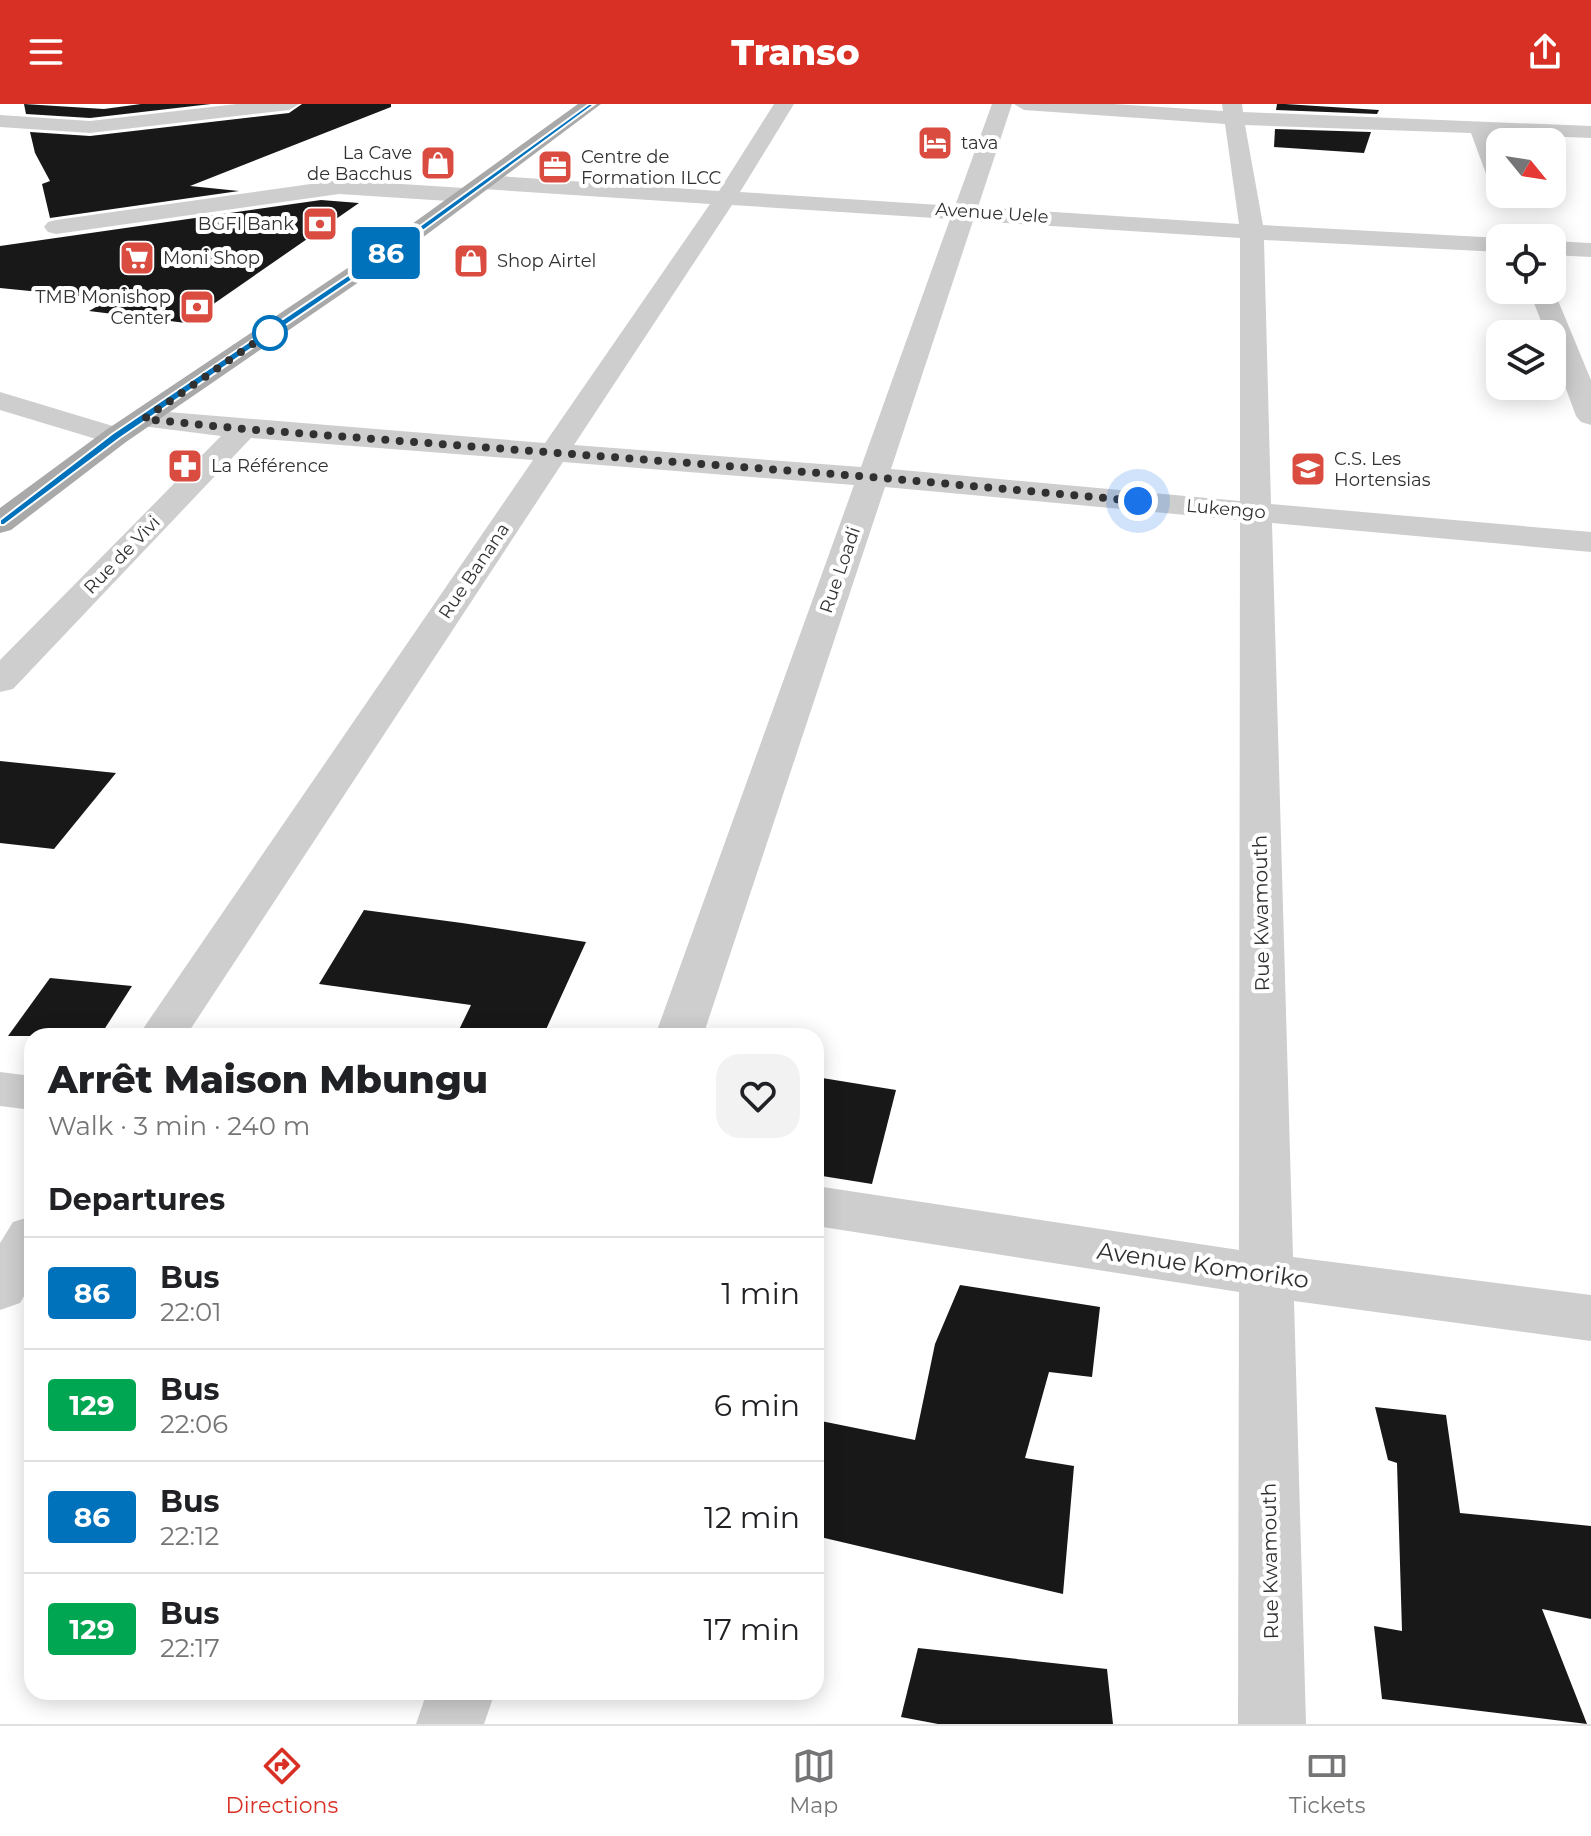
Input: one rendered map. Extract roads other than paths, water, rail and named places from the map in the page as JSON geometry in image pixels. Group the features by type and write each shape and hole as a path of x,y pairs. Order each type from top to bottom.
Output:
{"main road":[{"path":"0,523 116,436 402,242 591,104"}],"street":[{"path":"0,121 90,127 289,104"},
{"name":"Rue Banana","path":"167,1028 725,198 784,104"},
{"name":"Rue Loadi","path":"682,1028 1002,104"},
{"path":"1024,104 1232,111 1392,125 1479,128 1589,121"},
{"path":"1384,104 1392,125"},
{"name":"Rue Kwamouth","path":"1232,111 1252,232 1272,1724"},
{"path":"1479,128 1486,146"},
{"name":"Avenue Uele","path":"56,227 339,187 474,188 967,211 1252,232 1486,244"},
{"path":"1566,249 1591,250"},
{"path":"1547,304 1591,416"},
{"path":"0,401 116,436"},
{"name":"Lukengo","path":"144,419 872,477 1591,542"},
{"name":"Rue de Vivi","path":"0,681 244,429"},
{"path":"0,1089 24,1092"},
{"name":"Avenue Komoriko","path":"824,1207 1264,1275 1591,1318"},
{"path":"0,1288 24,1250"},
{"path":"450,1724 458,1700"}],"place":[{"name":"tava","path":"935,143"},
{"name":"La Cave de Bacchus","path":"438,163"},
{"name":"Centre de Formation ILCC","path":"555,167"},
{"name":"BGFI Bank","path":"320,224"},
{"name":"Moni Shop","path":"137,258"},
{"name":"Shop Airtel","path":"471,261"},
{"name":"TMB Monishop Center","path":"197,307"},
{"name":"La Référence","path":"185,466"},
{"name":"C.S. Les Hortensias","path":"1308,469"}]}
